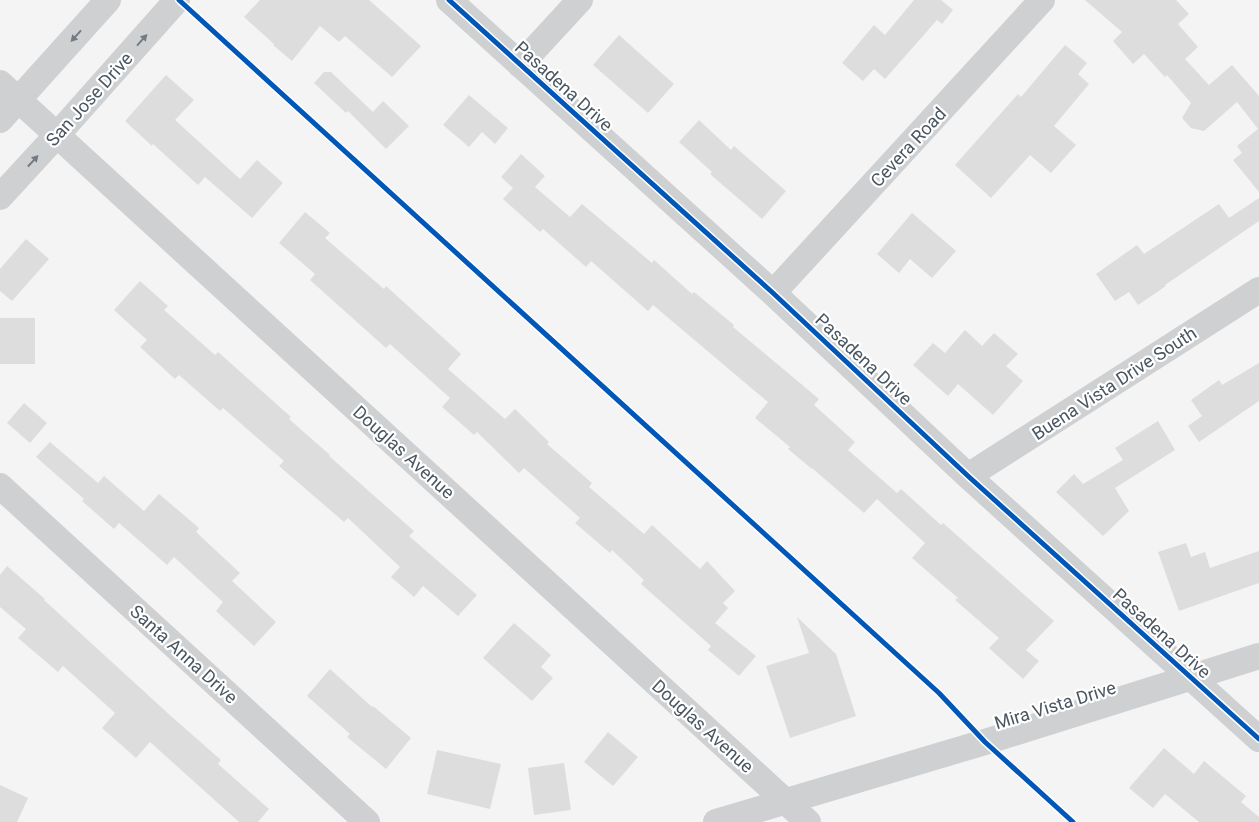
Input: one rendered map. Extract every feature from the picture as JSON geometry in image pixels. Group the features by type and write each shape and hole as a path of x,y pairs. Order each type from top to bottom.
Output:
{"street":[{"path":"0,120 9,91 108,0"},
{"name":"San Jose Drive","path":"0,196 177,0"},
{"name":"Pasadena Drive","path":"449,0 773,293 968,476 1259,739"},
{"path":"520,65 580,0"},
{"name":"Cevera Road","path":"773,293 1042,0"},
{"name":"Douglas Avenue","path":"9,91 808,822"},
{"name":"Buena Vista Drive South","path":"968,476 1259,290"},
{"name":"Santa Anna Drive","path":"0,486 367,822"},
{"name":"Mira Vista Drive","path":"716,822 985,742 1259,656"}],"building":[{"path":"260,0 369,0 421,46 392,77 345,36 339,42 320,26 292,61 244,17"},
{"path":"914,0 941,0 953,10 942,24 937,20 885,79 874,69 863,81 842,63 874,25 885,35"},
{"path":"1085,0 1176,0 1189,14 1178,24 1198,47 1185,59 1209,85 1232,65 1259,96 1259,192 1233,160 1242,153 1237,146 1258,129 1237,102 1204,131 1191,128 1182,118 1191,103 1167,75 1165,77 1144,54 1133,64 1113,41 1122,32"},
{"path":"619,35 674,84 648,113 593,65"},
{"path":"1065,45 1087,63 1078,74 1089,84 1054,126 1076,145 1051,173 1030,155 991,198 955,165 1018,94 1021,97"},
{"path":"324,72 331,72 373,112 383,101 409,126 386,149 348,111 346,113 314,83"},
{"path":"166,75 194,100 175,120 240,179 257,160 283,183 252,218 205,177 198,185 125,121"},
{"path":"469,95 508,128 495,144 482,132 469,147 443,125"},
{"path":"699,120 731,150 734,146 786,191 762,219 710,174 712,172 679,142"},
{"path":"521,154 545,176 535,187 570,217 582,204 652,263 654,260 692,294 694,292 734,325 733,327 819,399 814,405 855,442 848,450 897,493 901,489 941,525 943,523 1054,621 1026,650 1039,661 1023,679 989,648 999,638 955,600 958,598 912,558 925,543 877,499 864,513 788,449 790,447 755,418 768,402 653,305 648,311 591,261 586,267 543,229 540,232 503,199 513,188 501,177"},
{"path":"1259,198 1259,221 1138,305 1129,292 1115,301 1096,274 1137,245 1144,254 1219,204 1229,218"},
{"path":"305,212 330,233 325,238 384,289 386,286 461,354 448,369 505,419 515,409 549,442 547,444 592,483 589,487 644,534 652,525 700,569 707,561 735,591 723,603 728,608 715,623 756,656 739,676 708,650 711,646 641,584 644,580 612,550 610,553 575,523 580,518 524,468 519,473 477,432 474,435 442,407 450,398 390,344 386,348 310,280 315,274 279,243"},
{"path":"912,213 956,251 932,278 910,259 899,273 877,254"},
{"path":"26,239 49,259 12,301 0,291 0,269"},
{"path":"140,281 168,306 164,310 215,355 218,352 291,417 289,419 414,531 409,536 477,595 458,616 423,586 414,597 391,577 400,567 348,518 344,522 279,466 284,461 223,408 220,411 179,375 175,379 140,347 147,340 114,310"},
{"path":"0,318 35,318 35,364 0,364"},
{"path":"965,330 982,346 994,333 1018,354 1006,366 1023,381 993,415 958,384 948,396 913,365 933,343 945,353"},
{"path":"1259,363 1259,401 1199,442 1188,426 1202,416 1191,400 1219,380 1222,385"},
{"path":"24,403 47,423 30,443 7,423"},
{"path":"1158,421 1175,450 1115,488 1129,511 1103,536 1056,492 1074,474 1083,484 1123,460 1115,448"},
{"path":"50,442 98,483 104,476 144,511 159,494 199,528 196,532 240,573 232,581 276,622 254,646 216,611 223,602 174,557 167,565 119,523 114,529 82,501 84,499 36,457"},
{"path":"1186,543 1191,557 1205,552 1210,568 1259,551 1259,583 1179,611 1158,552"},
{"path":"7,566 221,760 218,764 269,809 258,822 239,822 150,742 136,758 102,728 115,713 63,666 58,672 18,638 26,629 0,607 0,575"},
{"path":"797,617 836,654 856,716 790,738 766,666 809,653"},
{"path":"514,623 551,655 541,667 553,678 532,701 483,658"},
{"path":"330,669 372,707 411,738 386,769 347,737 350,734 307,696"},
{"path":"608,732 638,757 613,786 584,762"},
{"path":"1164,748 1194,774 1204,761 1246,796 1241,802 1259,817 1259,822 1199,822 1165,794 1153,808 1129,788"},
{"path":"437,750 501,764 490,809 427,794"},
{"path":"564,763 571,810 534,815 528,768"},
{"path":"0,785 28,798 17,822 0,822"}],"cycle path":[{"path":"179,0 939,693 985,742 1073,822"},
{"path":"449,0 773,293 968,476 1259,739"}]}
